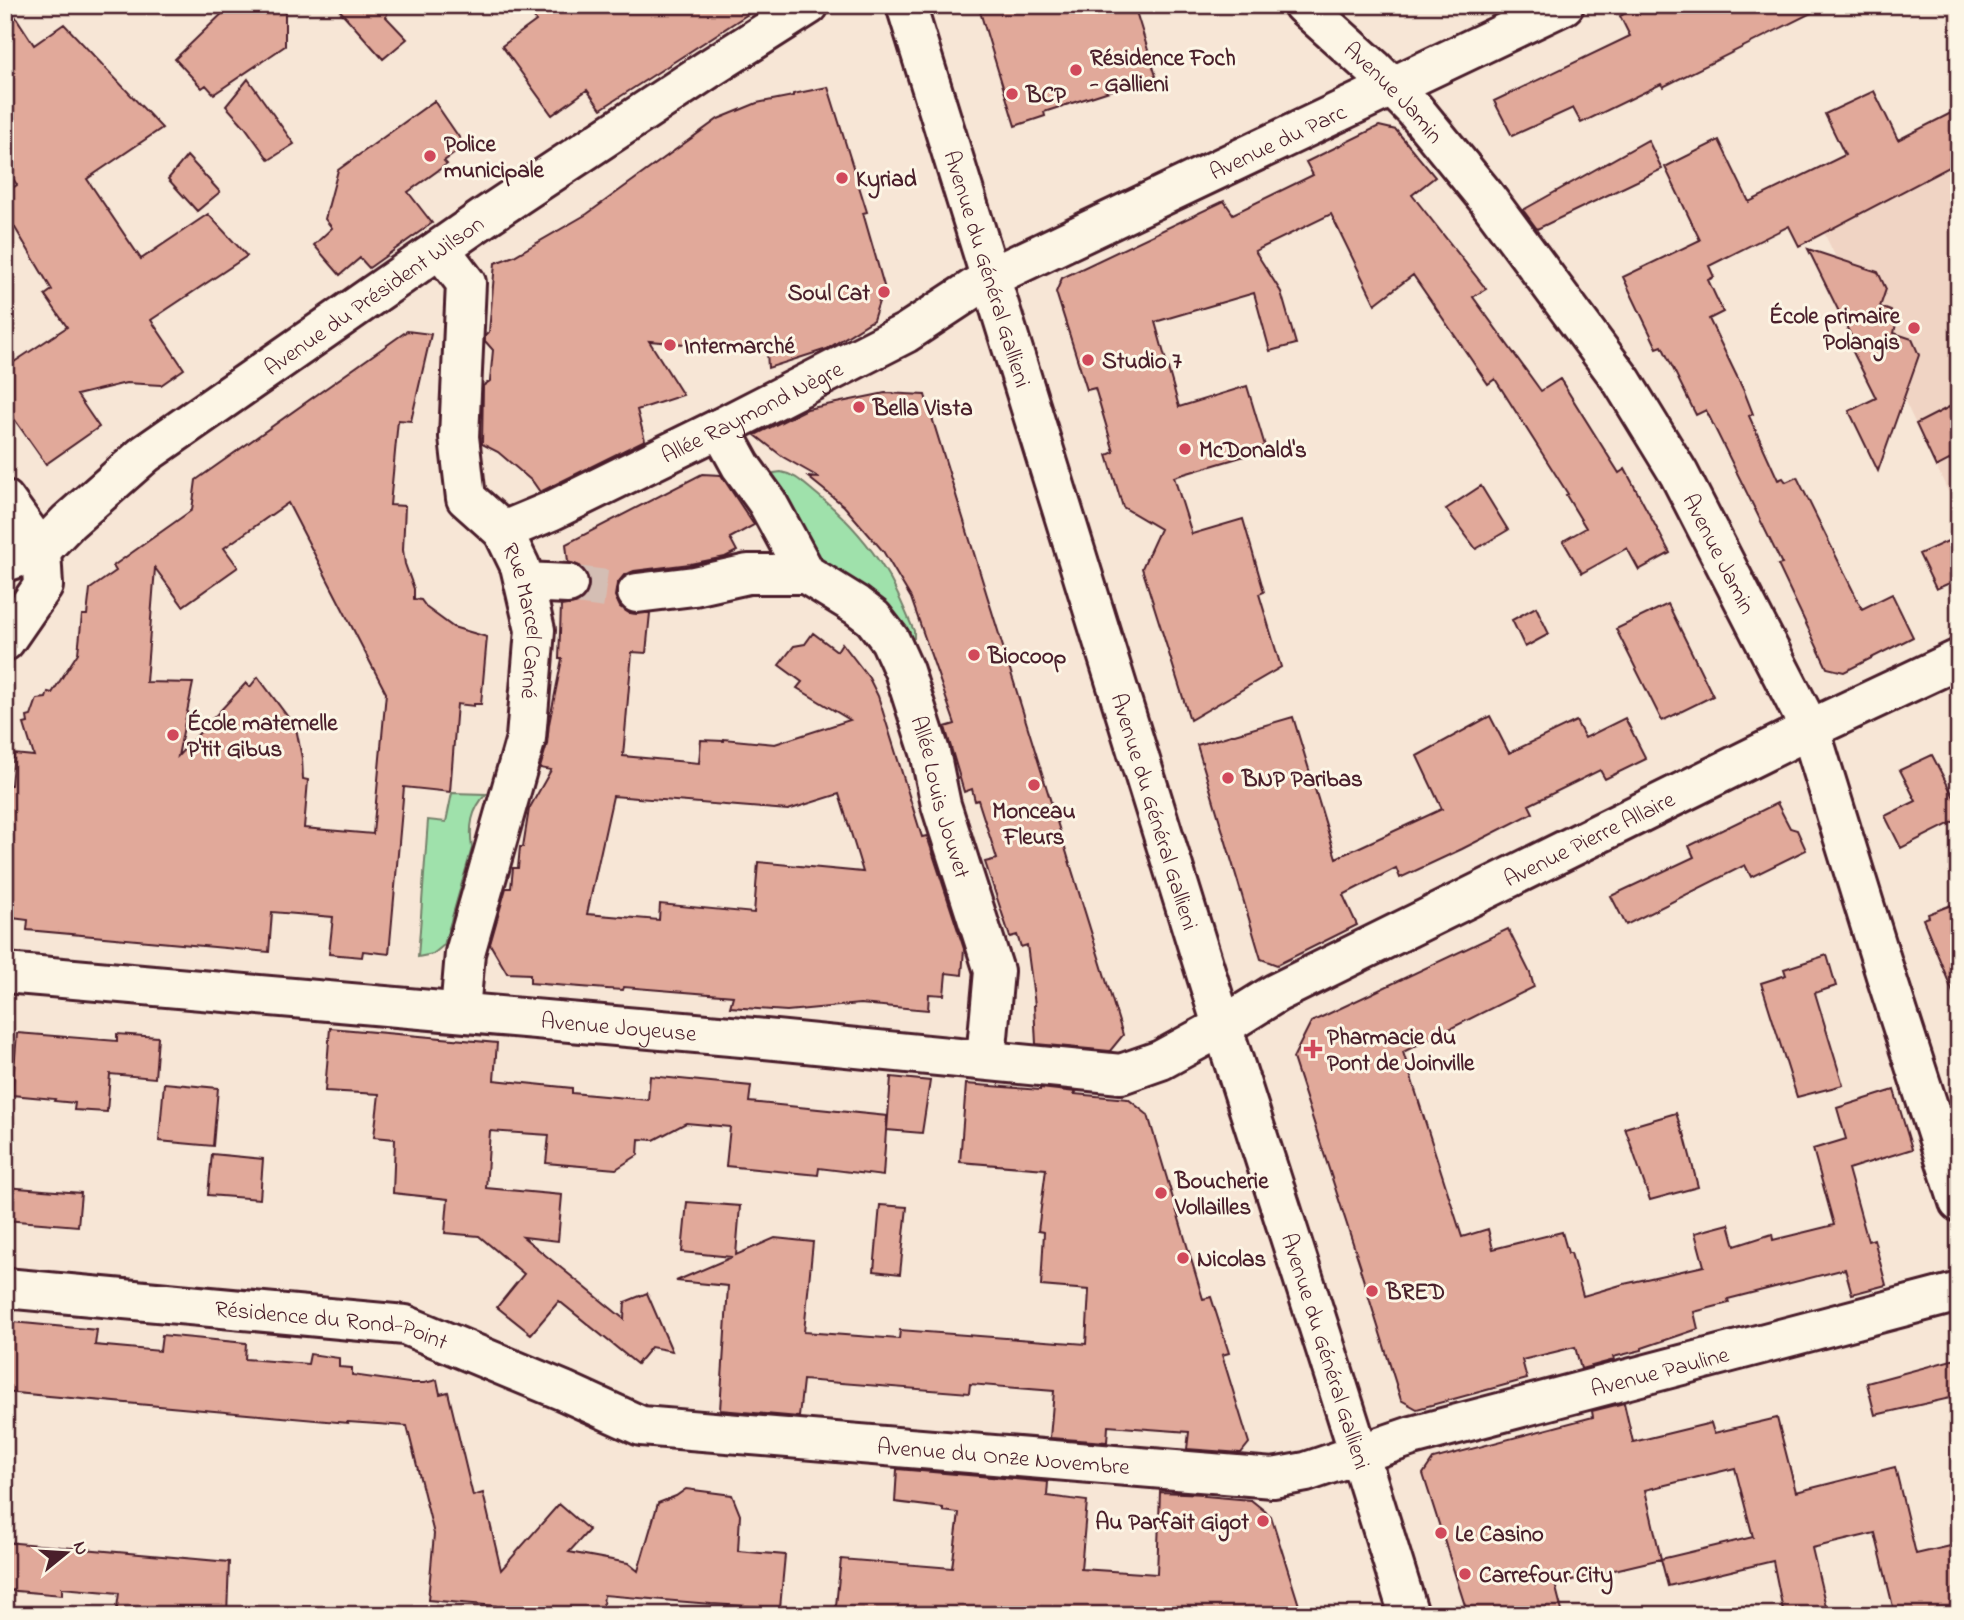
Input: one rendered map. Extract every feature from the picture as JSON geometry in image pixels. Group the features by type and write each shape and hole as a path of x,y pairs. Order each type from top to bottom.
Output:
{"street":[{"name":"Avenue du Président Wilson","path":"41,550 68,522 145,454 488,215 809,5"},
{"name":"Avenue du Général Gallieni","path":"906,5 1409,1615"},
{"name":"Avenue Jamin","path":"1303,5 1415,109 1485,196 1622,381 1679,474 1810,729 1886,979 1959,1202"},
{"name":"Avenue du Parc","path":"991,277 1564,5"},
{"name":"Rue Marcel Carné","path":"440,249 466,283 458,437 466,498 503,531 520,566 535,630 526,738 464,953 460,1012"},
{"name":"Allée Raymond Nègre","path":"503,531 551,511 720,428 906,332 991,277"},
{"name":"Allée Louis Jouvet","path":"720,428 806,574 873,618 890,640 904,671 930,752 941,805 994,971 986,1059"},
{"path":"5,500 41,550 43,586 5,641"},
{"path":"5,562 41,550"},
{"path":"637,593 694,586 748,574 806,574"},
{"path":"524,582 568,584"},
{"name":"Avenue Pierre Allaire","path":"1223,1026 1276,993 1810,729 1959,659"},
{"name":"Avenue Joyeuse","path":"5,972 986,1059 1121,1074 1161,1060 1223,1026"},
{"name":"Résidence du Rond-Point","path":"5,1288 405,1325 641,1426"},
{"name":"Avenue Pauline","path":"1360,1453 1412,1436 1959,1292"},
{"name":"Avenue du Onze Novembre","path":"641,1426 1273,1478 1306,1472 1360,1453"}],"shaded area":[{"name":"École primaire Polangis","path":"1959,109 1959,514 1803,189"}],"green space":[{"path":"781,472 798,479 843,518 862,539 894,586 914,631 914,638 909,638 819,565 772,476"},
{"path":"452,793 486,794 472,819 472,848 444,945 433,954 418,957 428,820 446,822"}],"building":[{"path":"5,5 8,5 34,45 64,24 162,128 87,179 141,259 208,214 247,256 151,320 184,369 161,385 126,383 77,395 99,427 46,464 5,406 5,368 67,327 45,295 52,290 5,211 5,193 17,185 5,166"},
{"path":"231,5 285,5 285,46 214,94 206,85 202,88 175,59"},
{"path":"335,5 390,5 386,17 407,39 383,59"},
{"path":"525,5 762,5 601,109 587,90 552,115 502,46 536,21"},
{"name":"Résidence Foch - Gallieni","path":"978,5 1134,5 1156,76 1044,112 1045,116 1015,126"},
{"path":"1641,5 1827,5 1663,87 1661,84 1581,123 1573,108 1512,136 1494,101 1630,36 1620,16"},
{"path":"248,79 294,144 269,160 226,106"},
{"path":"828,87 867,212 863,213 884,286 873,320 827,349 768,368 767,351 649,341 683,395 637,410 645,440 540,492 533,482 498,452 482,444 483,386 490,381 493,350 485,341 485,336 489,332 495,263 514,256 587,214 718,119 757,103"},
{"path":"1874,91 1898,140 1959,109 1959,162 1799,246 1789,226 1709,266 1714,277 1708,280 1723,312 1709,319 1744,391 1753,414 1749,416 1778,480 1783,478 1786,482 1797,477 1862,609 1892,594 1913,637 1844,672 1827,668 1778,565 1782,564 1706,410 1696,415 1662,346 1657,348 1623,277 1700,240 1665,167 1719,140 1749,202 1845,155 1825,114"},
{"path":"434,101 465,146 444,161 447,164 408,192 432,223 369,268 360,258 340,275 314,245 332,228 325,219 338,170"},
{"path":"1379,126 1396,130 1435,177 1412,195 1486,289 1473,297 1541,391 1560,379 1619,473 1625,469 1670,553 1639,570 1627,548 1582,573 1563,541 1586,528 1566,495 1568,494 1495,379 1488,384 1413,275 1375,304 1331,214 1255,251 1281,292 1296,344 1270,351 1254,293 1155,322 1179,407 1247,386 1265,446 1247,451 1248,455 1174,477 1192,534 1243,519 1264,592 1259,594 1281,667 1190,720 1142,568 1160,529 1123,507 1107,455 1114,452 1095,388 1087,390 1056,292 1062,278 1224,201 1233,214 1313,175 1306,162"},
{"path":"1648,140 1662,169 1537,229 1523,210"},
{"path":"187,156 220,192 197,211 168,179"},
{"path":"1808,249 1878,272 1886,289 1880,307 1891,311 1888,321 1896,324 1894,333 1912,339 1919,355 1878,471 1849,411 1876,398 1847,340 1852,338"},
{"path":"407,331 431,334 411,421 398,420 390,505 405,506 403,550 414,589 414,599 421,600 427,608 453,627 487,637 481,704 457,704 450,792 404,787 389,954 363,951 362,957 329,954 333,917 272,912 269,952 27,930 28,920 5,917 5,785 11,785 14,754 34,756 24,724 28,723 27,717 31,716 37,699 46,698 48,692 52,693 78,653 82,615 87,615 90,589 116,571 113,566 192,510 196,480","holes":["288,503 386,693 373,834 304,828 308,780 303,779 296,728 258,677 250,687 246,683 178,756 193,683 146,682 155,568 183,606 238,567 224,548"]},
{"path":"885,393 925,395 1123,1035 1110,1051 1036,1044 1035,1005 1027,945 1021,947 1017,935 1010,937 985,862 997,859 978,800 975,801 972,789 964,792 945,727 955,724 911,598 883,551 844,506 808,477 820,478 783,457 755,435 807,409"},
{"path":"1959,402 1959,455 1936,467 1916,424"},
{"path":"702,474 721,475 754,525 730,538 737,551 725,557 690,564 634,571 624,575 617,584 615,596 620,607 629,613 650,613 646,653 632,652 623,756 699,763 701,740 724,739 775,744 850,720 797,688 802,682 779,665 794,646 805,644 813,633 837,651 842,643 869,678 878,696 922,837 927,836 964,949 962,975 946,973 944,995 929,994 928,1010 860,1004 787,1011 730,1007 733,996 530,983 530,974 507,973 490,944 506,888 511,888 513,868 518,868 529,809 551,770 540,768 547,744 562,659 559,659 561,606 579,603 590,586 588,575 580,566 568,562 566,544","holes":["839,794 863,872 758,862 754,913 660,904 659,920 587,914 613,796 788,810"]},
{"path":"1481,486 1508,530 1476,549 1446,509"},
{"path":"1959,536 1959,579 1936,589 1919,554"},
{"path":"1668,604 1713,696 1662,721 1616,629"},
{"path":"1536,607 1549,634 1525,647 1512,620"},
{"path":"1490,716 1509,753 1576,721 1585,738 1625,718 1646,759 1605,779 1600,770 1529,805 1533,813 1462,849 1400,878 1396,868 1343,895 1357,925 1277,965 1261,959 1197,745 1293,717 1336,858 1442,809 1417,756"},
{"path":"1932,755 1959,807 1959,819 1901,848 1885,816 1916,801 1900,770"},
{"path":"1777,803 1790,828 1797,830 1806,850 1751,877 1745,865 1626,925 1611,896 1694,857 1689,846"},
{"path":"1959,902 1958,1005 1923,919 1929,917 1928,914"},
{"path":"1508,929 1534,987 1403,1052 1462,1237 1488,1229 1493,1249 1562,1232 1583,1296 1704,1266 1695,1233 1729,1224 1735,1246 1772,1234 1773,1240 1834,1225 1813,1149 1846,1139 1837,1108 1894,1090 1912,1149 1848,1169 1868,1241 1874,1239 1886,1285 1852,1294 1845,1269 1728,1299 1729,1303 1694,1312 1698,1329 1642,1350 1613,1357 1614,1360 1581,1369 1575,1347 1522,1360 1527,1379 1417,1409 1401,1400 1293,1058 1311,1022"},
{"path":"1827,955 1836,986 1815,993 1843,1085 1797,1097 1761,983 1786,975 1784,969"},
{"path":"330,1028 497,1043 494,1080 572,1088 572,1093 648,1100 650,1076 751,1086 749,1102 887,1116 883,1176 819,1168 818,1175 726,1166 730,1127 686,1123 654,1140 639,1139 638,1155 616,1169 546,1163 549,1135 490,1131 486,1188 562,1195 558,1241 523,1237 624,1319 625,1302 647,1293 672,1351 651,1347 637,1364 559,1301 531,1334 497,1307 524,1274 479,1236 445,1233 448,1199 393,1193 395,1139 374,1137 379,1094 325,1091"},
{"path":"17,1033 117,1041 117,1034 158,1037 155,1078 110,1074 107,1112 74,1110 75,1103 12,1095"},
{"path":"891,1077 930,1081 922,1133 887,1130"},
{"path":"164,1083 218,1088 213,1146 159,1141"},
{"path":"966,1084 1040,1088 1128,1099 1148,1115 1203,1299 1211,1297 1229,1353 1222,1355 1249,1443 1241,1453 1187,1449 1189,1432 1108,1426 1107,1442 1050,1438 1054,1391 970,1384 969,1393 803,1380 799,1417 720,1410 728,1286 676,1281 732,1257 682,1252 687,1202 740,1206 736,1255 775,1238 813,1242 804,1332 899,1339 900,1330 1086,1344 1089,1290 1041,1286 1044,1232 1038,1231 1046,1169 960,1162"},
{"path":"1676,1113 1698,1187 1650,1200 1625,1128"},
{"path":"212,1154 263,1159 260,1199 208,1195"},
{"path":"5,1187 81,1193 78,1226 5,1220"},
{"path":"880,1205 907,1207 900,1274 874,1271"},
{"path":"12,1322 97,1330 95,1345 160,1351 162,1335 246,1343 245,1359 308,1364 310,1354 339,1358 339,1367 352,1368 352,1375 409,1383 437,1380 440,1394 448,1392 473,1496 483,1493 501,1570 559,1504 589,1530 569,1552 628,1563 638,1571 658,1503 686,1489 732,1495 740,1515 738,1551 785,1555 780,1608 604,1595 602,1615 541,1615 496,1611 496,1606 428,1600 434,1534 407,1426 5,1392 5,1337 10,1337"},
{"path":"1959,1358 1959,1396 1875,1415 1867,1383"},
{"path":"1624,1403 1633,1442 1711,1423 1714,1433 1777,1418 1796,1492 1895,1467 1916,1554 1959,1544 1959,1615 1895,1615 1875,1533 1812,1548 1828,1615 1784,1615 1773,1561 1668,1586 1661,1559 1555,1584 1563,1615 1468,1615 1423,1474 1433,1459 1593,1417 1592,1411","holes":["1735,1468 1753,1537 1661,1559 1645,1490"]},
{"path":"897,1469 1048,1482 1047,1496 1087,1501 1081,1569 1157,1574 1160,1492 1251,1500 1271,1516 1302,1615 835,1615 841,1559 952,1568 959,1513 943,1511 943,1508 895,1502"},
{"path":"5,1542 229,1562 227,1615 116,1615 119,1593 62,1588 62,1595 5,1590"}],"tunnel":[{"path":"568,584 637,593"}],"place":[{"name":"Résidence Foch - Gallieni","path":"1076,70"},
{"name":"BCP","path":"1012,94"},
{"name":"Police municipale","path":"430,156"},
{"name":"Kyriad","path":"842,178"},
{"name":"Soul Cat","path":"884,292"},
{"name":"École primaire Polangis","path":"1914,328"},
{"name":"Intermarché","path":"670,345"},
{"name":"Studio 7","path":"1088,360"},
{"name":"Bella Vista","path":"859,407"},
{"name":"McDonald's","path":"1185,449"},
{"name":"Biocoop","path":"974,655"},
{"name":"École maternelle P'tit Gibus","path":"173,735"},
{"name":"BNP Paribas","path":"1228,778"},
{"name":"Monceau Fleurs","path":"1034,785"},
{"name":"Pharmacie du Pont de Joinville","path":"1313,1049"},
{"name":"Boucherie Vollailles","path":"1161,1193"},
{"name":"Nicolas","path":"1183,1258"},
{"name":"BRED","path":"1372,1291"},
{"name":"Au Parfait Gigot","path":"1263,1521"},
{"name":"Le Casino","path":"1441,1533"},
{"name":"Carrefour City","path":"1465,1574"}]}
